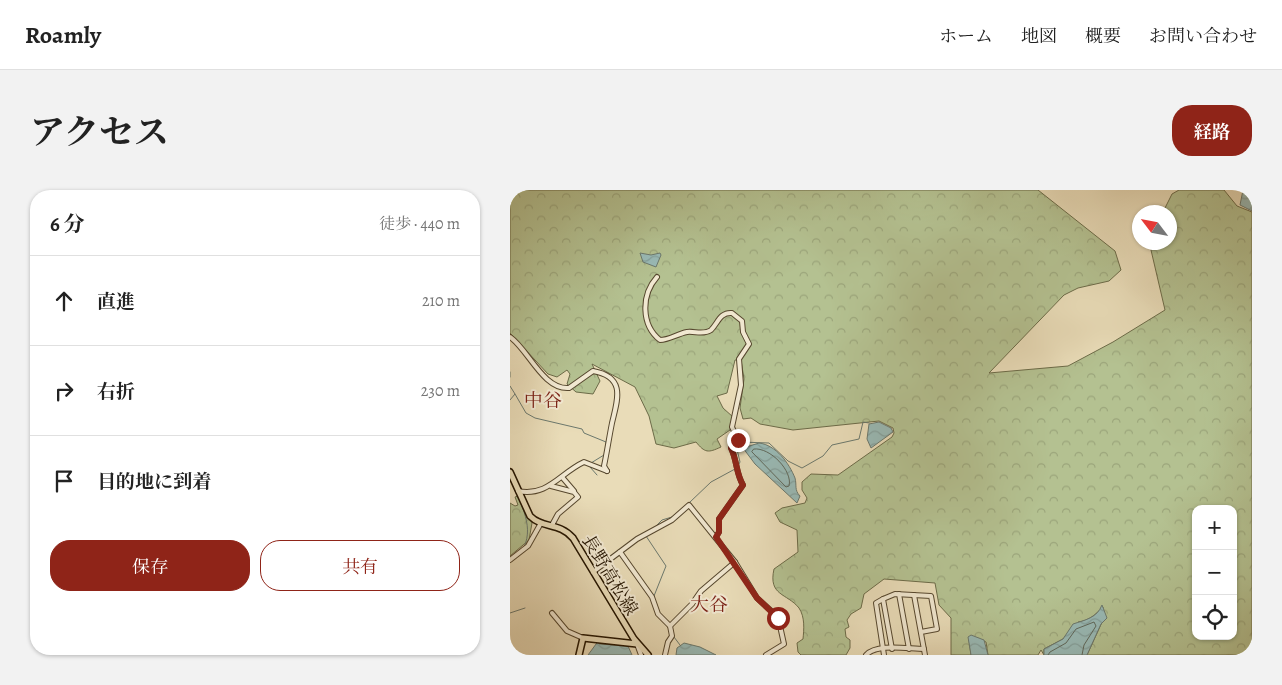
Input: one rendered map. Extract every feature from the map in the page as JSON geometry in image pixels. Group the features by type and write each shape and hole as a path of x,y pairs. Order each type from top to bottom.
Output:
{"main road":[{"name":"長野高松線","path":"510,472 530,516 541,522 563,529 569,534 594,571 637,644 648,655"},
{"path":"579,655 583,638 637,644"}],"street":[{"path":"657,278 647,291 646,321 650,330 660,340 666,340 685,333 709,332 718,319 728,312 742,321 743,332 748,344 739,359 742,385 732,427 738,440 731,448 743,485 719,519 719,532 716,537"},
{"path":"510,337 537,368 560,387 569,388 594,370 604,374 614,384 619,400 604,466 607,471 582,463 551,486 533,492 518,491"},
{"path":"552,526 558,514 577,499 577,494 562,477"},
{"path":"551,486 574,492"},
{"path":"594,571 662,523 672,520 689,505 735,562 757,598 780,620 784,644 766,655"},
{"path":"510,560 528,546 541,522"},
{"path":"620,552 652,597 658,614 670,626 672,636 668,642 665,655"},
{"path":"670,626 692,604 701,591 735,562"},
{"path":"899,594 909,649"},
{"path":"884,655 876,603 899,594 931,596 937,629 921,632"},
{"path":"914,595 925,655"},
{"path":"884,599 892,649"},
{"path":"552,613 567,631 583,638"},
{"path":"637,644 640,655"},
{"path":"866,655 872,650 883,648 924,649"}],"green space":[{"path":"510,190 1038,190 1115,251 1121,270 1109,281 1078,288 1064,295 989,373 1068,366 1113,342 1165,310 1151,250 1177,250 1177,205 1166,205 1172,194 1179,190 1224,190 1237,206 1252,212 1252,655 1087,655 1103,620 1103,607 1089,619 1078,622 1063,639 1044,649 1044,655 1041,650 1038,655 988,655 986,642 976,638 969,640 971,655 951,655 951,618 939,605 935,583 884,579 864,594 861,608 851,614 847,620 849,627 845,629 846,637 850,640 850,648 846,655 801,655 798,652 797,643 803,639 802,615 794,603 776,589 773,578 774,569 798,552 797,530 780,522 775,513 782,508 805,503 807,498 802,490 802,482 811,474 838,475 892,437 894,433 893,428 879,421 793,430 760,424 751,418 743,419 740,408 744,379 741,360 735,360 727,393 717,396 723,408 733,417 730,430 717,439 721,447 707,451 696,442 674,448 656,444 649,416 635,387 592,364 600,381 593,394 576,392 567,384 570,374 567,370 557,377 548,374 510,333"},
{"path":"518,496 532,523 529,540 510,556 510,503 515,506 518,505 515,497"}],"water":[{"path":"1243,190 1252,190 1252,211 1240,205"},
{"path":"640,253 651,255 660,253 661,255 656,267 643,262"},
{"path":"879,422 891,428 893,432 871,448 867,439 869,424"},
{"path":"759,443 771,447 789,466 795,478 796,490 800,496 797,503 755,464 743,448"},
{"path":"1102,605 1107,618 1101,624 1087,655 1044,655 1044,649 1063,639 1073,624 1094,616"},
{"path":"971,635 984,640 988,655 971,655 968,637"},
{"path":"599,640 599,644 628,646 632,655 588,655"},
{"path":"684,643 700,647 716,655 676,655 677,648"}],"waterway":[{"path":"510,372 510,377"},
{"path":"510,386 515,394 510,400"},
{"path":"515,394 526,413 535,418 582,429 584,433 606,442 606,444"},
{"path":"738,466 740,462 736,445 740,442 769,443 788,461 802,468 823,456 832,445 859,439 863,422 869,423"},
{"path":"591,463 604,455"},
{"path":"590,467 597,475"},
{"path":"689,503 711,482 735,469"},
{"path":"510,478 527,521 528,530 524,547"},
{"path":"655,527 662,520 672,517"},
{"path":"646,536 666,566 654,596"},
{"path":"510,613 525,608"},
{"path":"626,621 637,639"},
{"path":"674,637 680,645"},
{"path":"645,647 652,655"}],"district":[{"name":"中谷","path":"543,400"},
{"name":"大谷","path":"709,604"}],"route":[{"path":"738,440 731,448 737,459 740,480 743,485 719,519 719,532 716,537 735,562 746,583 757,598 778,618"}]}
